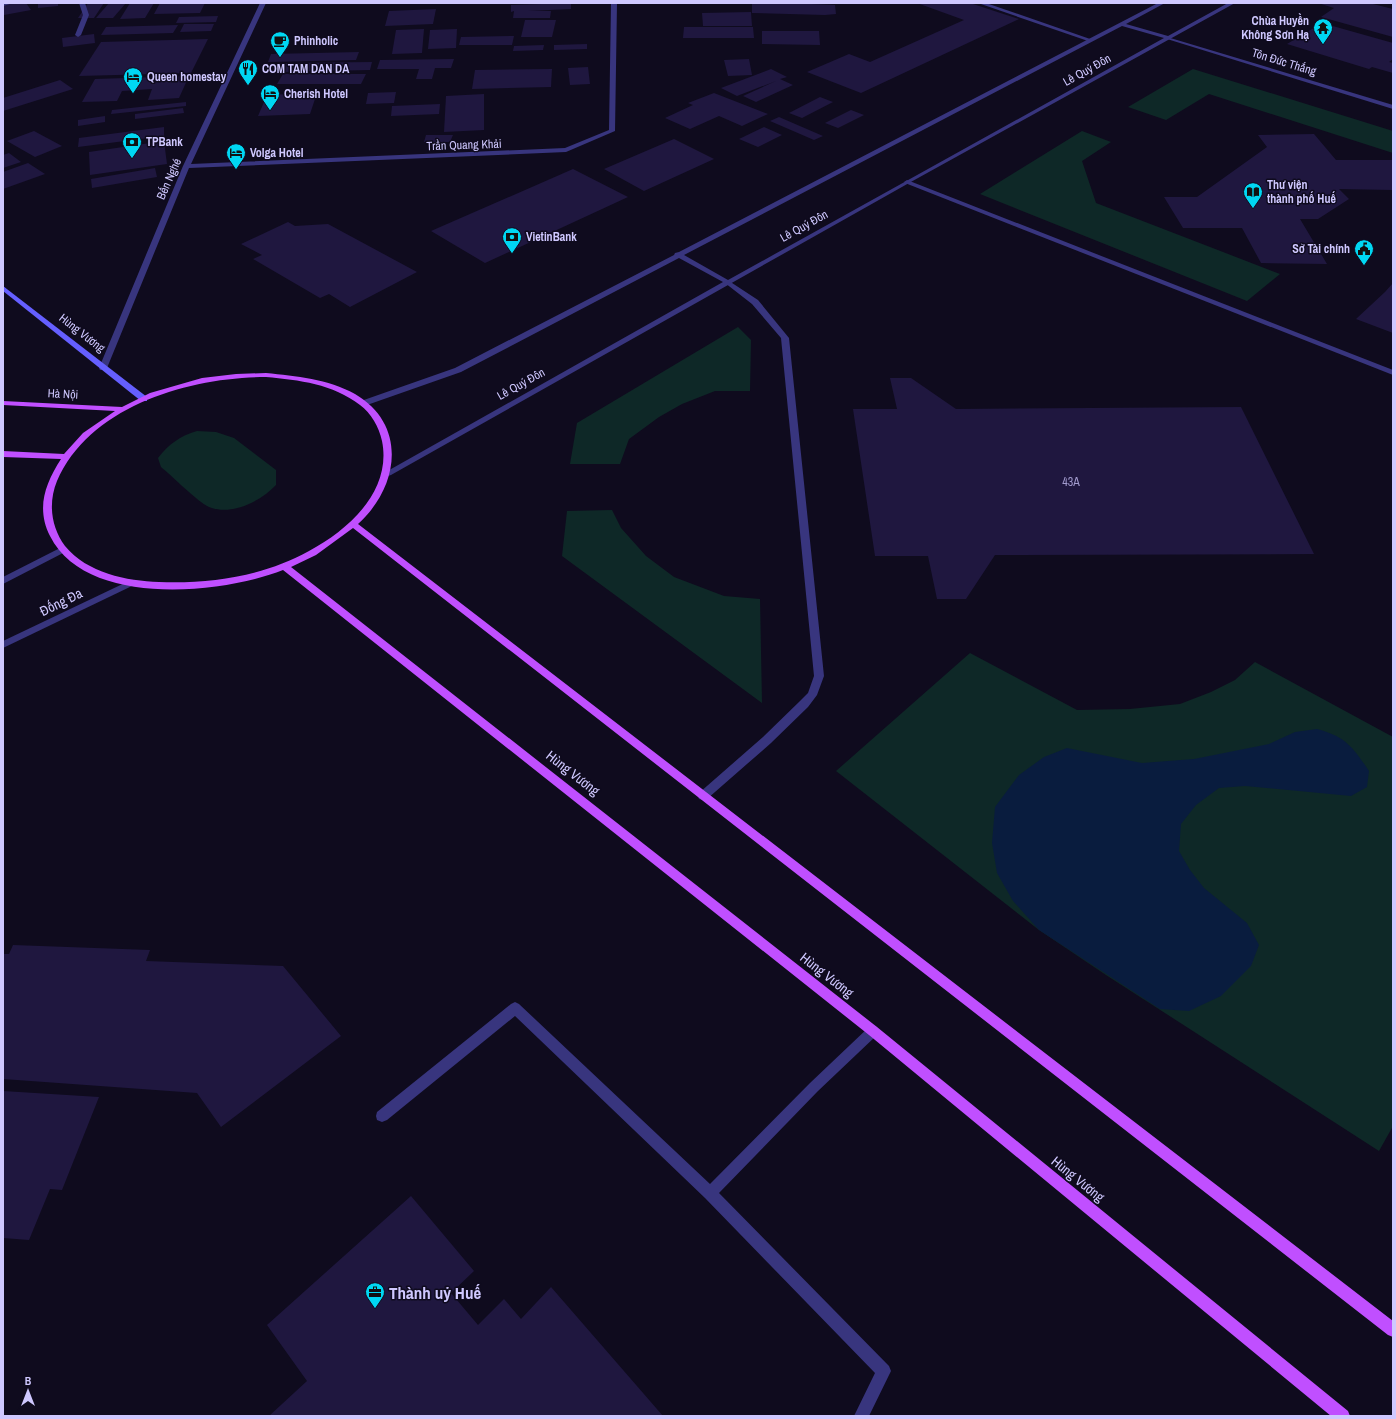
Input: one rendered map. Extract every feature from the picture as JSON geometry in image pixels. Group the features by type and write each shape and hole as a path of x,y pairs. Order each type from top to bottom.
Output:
{"main road":[{"name":"Hùng Vương","path":"3,288 144,399"},
{"path":"266,374 303,378 336,388 364,403 381,423 389,446 388,473 380,490 369,507 353,524 334,540 311,554 284,566 226,582 180,587 131,583 103,575 80,564 62,550 47,521 48,489 64,457 80,440 100,424 123,409 144,399 184,385 225,377 266,374"},
{"name":"Hà Nội","path":"3,403 123,409"},
{"path":"3,454 64,457"},
{"path":"353,524 1393,1330"},
{"name":"Hùng Vương","path":"284,566 369,630 873,1031 1344,1416"}],"street":[{"path":"3,4 10,3"},
{"path":"78,35 86,15 82,3"},
{"name":"Bến Nghé","path":"103,368 186,166 262,3"},
{"name":"Trần Quang Khải","path":"186,166 566,150 612,131 614,3"},
{"path":"981,3 1090,40"},
{"name":"Lê Quý Đôn","path":"364,403 458,370 677,254 1162,3"},
{"name":"Lê Quý Đôn","path":"388,473 727,282 1232,3"},
{"name":"Tôn Đức Thắng","path":"1122,24 1393,108"},
{"path":"907,182 1393,373"},
{"path":"677,254 727,282 755,302 785,338 819,676 812,695 804,704 767,740 703,796"},
{"path":"3,581 62,550"},
{"name":"Đống Đa","path":"3,645 131,583"},
{"path":"382,1116 515,1008 710,1193 884,1371 861,1416"},
{"path":"710,1193 814,1087 873,1031"}],"green space":[{"path":"1193,69 1393,131 1393,153 1209,94 1166,120 1128,107"},
{"path":"1082,131 1111,142 1082,161 1096,203 1280,274 1247,301 980,194"},
{"path":"738,327 751,340 750,391 715,391 682,404 659,417 629,439 620,464 570,464 577,423"},
{"path":"197,431 216,432 234,438 276,470 276,485 262,497 245,506 226,510 209,507 204,504 161,467 158,458 175,441 185,435"},
{"path":"612,510 621,528 646,556 674,577 724,596 760,599 762,703 562,556 567,511"},
{"path":"970,653 1077,710 1130,709 1180,704 1211,692 1235,680 1255,662 1393,737 1393,1126 1379,1151 1106,975 1039,930 836,771"}],"water":[{"path":"1317,729 1335,735 1353,749 1369,771 1367,787 1351,796 1245,786 1219,788 1196,805 1181,824 1179,851 1190,870 1204,888 1247,923 1259,945 1251,966 1221,996 1189,1011 1160,1009 1039,930 1013,901 997,873 992,843 995,807 1019,775 1044,757 1067,748 1142,763 1194,759 1269,744 1295,732"}],"building":[{"path":"26,3 31,10 4,15 3,4"},
{"path":"38,3 58,3 58,6 38,8"},
{"path":"88,3 104,3 94,18 78,18"},
{"path":"109,3 126,3 113,18 96,18"},
{"path":"130,3 154,3 145,18 120,19"},
{"path":"160,3 205,3 200,13 154,14"},
{"path":"571,3 571,9 528,11 551,11 550,18 513,18 514,11 511,12 511,5"},
{"path":"789,3 835,5 836,14 752,13 752,4"},
{"path":"917,3 970,3 1019,19 861,93 807,72 849,54 870,62 964,20"},
{"path":"1318,3 1369,3 1393,9 1393,37 1321,17 1334,8"},
{"path":"436,9 433,24 385,26 389,11"},
{"path":"751,12 752,26 703,26 702,13"},
{"path":"218,16 216,22 176,23 179,17"},
{"path":"525,20 556,20 552,37 521,37"},
{"path":"1322,23 1393,43 1393,59 1389,62 1393,63 1393,73 1372,67 1369,69 1287,44"},
{"path":"184,24 214,24 211,31 180,32"},
{"path":"178,25 173,33 101,35 106,27"},
{"path":"684,27 753,27 754,38 683,38"},
{"path":"424,29 422,53 392,54 396,30"},
{"path":"457,29 456,48 428,49 430,30"},
{"path":"762,31 819,31 820,45 762,44"},
{"path":"94,34 95,43 63,47 62,38"},
{"path":"514,36 512,45 459,45 461,37"},
{"path":"208,39 191,73 79,76 101,42"},
{"path":"587,44 587,49 554,50 554,45"},
{"path":"544,45 543,50 513,51 514,46"},
{"path":"359,52 356,60 268,62 271,54"},
{"path":"454,59 451,68 435,68 432,79 416,79 419,69 377,69 380,60"},
{"path":"749,59 752,75 728,76 724,60"},
{"path":"372,62 370,70 282,72 286,63"},
{"path":"588,67 590,84 570,85 568,68"},
{"path":"552,69 551,87 472,89 475,70"},
{"path":"771,69 787,77 780,79 793,85 756,102 743,96 776,81 737,96 721,88"},
{"path":"283,74 366,74 361,84 277,84"},
{"path":"189,76 179,98 148,100 152,89 122,91 117,101 82,102 95,79"},
{"path":"60,80 73,89 3,111 3,98"},
{"path":"396,92 394,103 366,104 368,93"},
{"path":"317,93 310,114 258,116 267,95"},
{"path":"714,93 768,114 742,126 719,116 690,129 665,118 693,105 688,103"},
{"path":"484,94 484,130 444,132 446,96"},
{"path":"820,97 833,102 802,118 789,113"},
{"path":"186,102 186,106 111,114 112,110"},
{"path":"440,104 439,114 391,116 392,106"},
{"path":"183,108 184,113 135,119 135,114"},
{"path":"851,110 864,115 838,128 825,123"},
{"path":"105,116 105,122 78,126 78,120"},
{"path":"779,117 823,136 814,140 770,121"},
{"path":"164,127 164,136 78,147 79,138"},
{"path":"764,127 782,135 758,147 739,139"},
{"path":"34,131 62,146 35,157 7,141"},
{"name":"Thư viện thành phố Huế","path":"1314,134 1336,160 1393,160 1393,190 1339,189 1349,199 1318,219 1300,219 1327,264 1261,263 1242,228 1183,228 1164,197 1197,197 1267,147 1258,135"},
{"path":"426,135 453,135 450,142 424,142"},
{"path":"674,139 714,159 644,191 604,169"},
{"path":"164,141 167,164 90,175 89,152"},
{"path":"9,153 21,162 3,168 3,155"},
{"path":"28,163 45,174 3,189 3,172"},
{"path":"155,168 157,177 92,188 91,179"},
{"path":"573,169 628,197 485,263 431,231"},
{"path":"288,222 295,226 328,224 417,272 350,307 329,294 320,298 253,259 262,255 241,244"},
{"path":"1393,283 1393,333 1356,319 1385,292"},
{"path":"890,378 911,378 956,409 1241,407 1314,554 995,555 966,599 937,599 928,556 875,556 853,409 897,409"},
{"path":"13,945 150,950 146,961 283,966 341,1036 221,1127 197,1093 3,1079 3,954 9,954"},
{"path":"3,1091 99,1097 62,1190 50,1189 29,1240 3,1238"},
{"name":"Thành uỷ Huế","path":"411,1196 474,1271 451,1293 478,1325 504,1299 521,1319 551,1287 663,1416 269,1416 307,1381 267,1325"}],"place":[{"name":"Chùa Huyền Không Sơn Hạ","path":"1323,45"},
{"name":"Phinholic","path":"280,58"},
{"name":"COM TAM DAN DA","path":"248,86"},
{"name":"Queen homestay","path":"133,94"},
{"name":"Cherish Hotel","path":"270,111"},
{"name":"TPBank","path":"132,159"},
{"name":"Volga Hotel","path":"236,170"},
{"name":"Thư viện thành phố Huế","path":"1253,209"},
{"name":"VietinBank","path":"512,254"},
{"name":"Sở Tài chính","path":"1364,266"},
{"name":"Thành uỷ Huế","path":"375,1309"}]}
